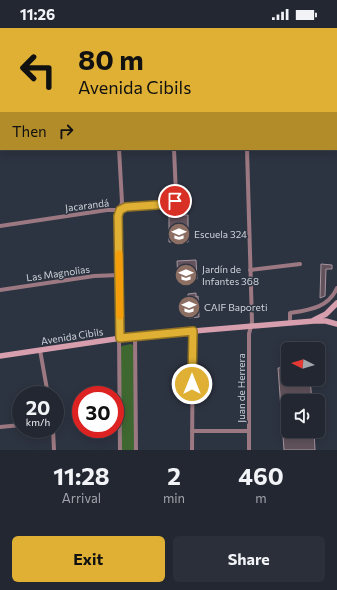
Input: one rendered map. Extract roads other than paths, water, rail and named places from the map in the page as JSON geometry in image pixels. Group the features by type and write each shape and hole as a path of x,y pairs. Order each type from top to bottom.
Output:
{"street":[{"path":"119,150 122,202 118,216 120,450"},
{"name":"Jacarandá","path":"0,226 107,210 120,210 126,207 171,204 175,201 176,195 174,150"},
{"name":"Juan de Herrera","path":"247,150 252,322 249,334 248,450"},
{"path":"250,270 300,264"},
{"name":"Las Magnolias","path":"0,290 94,276 119,275"},
{"path":"290,323 290,313 315,309 322,306 331,298 337,288"},
{"path":"314,321 326,314 335,305"},
{"path":"335,305 332,318 337,324"},
{"name":"Avenida Cibils","path":"0,356 135,336 314,321 337,324"},
{"path":"192,450 193,331"},
{"path":"135,336 136,450"},
{"path":"40,350 46,386"},
{"path":"0,427 12,426"},
{"path":"192,431 249,431"},
{"path":"54,438 54,450"}],"place":[{"name":"Escuela 324","path":"179,234"},
{"name":"Jardín de Infantes 368","path":"186,275"},
{"name":"CAIF Baporeti","path":"189,307"}]}
